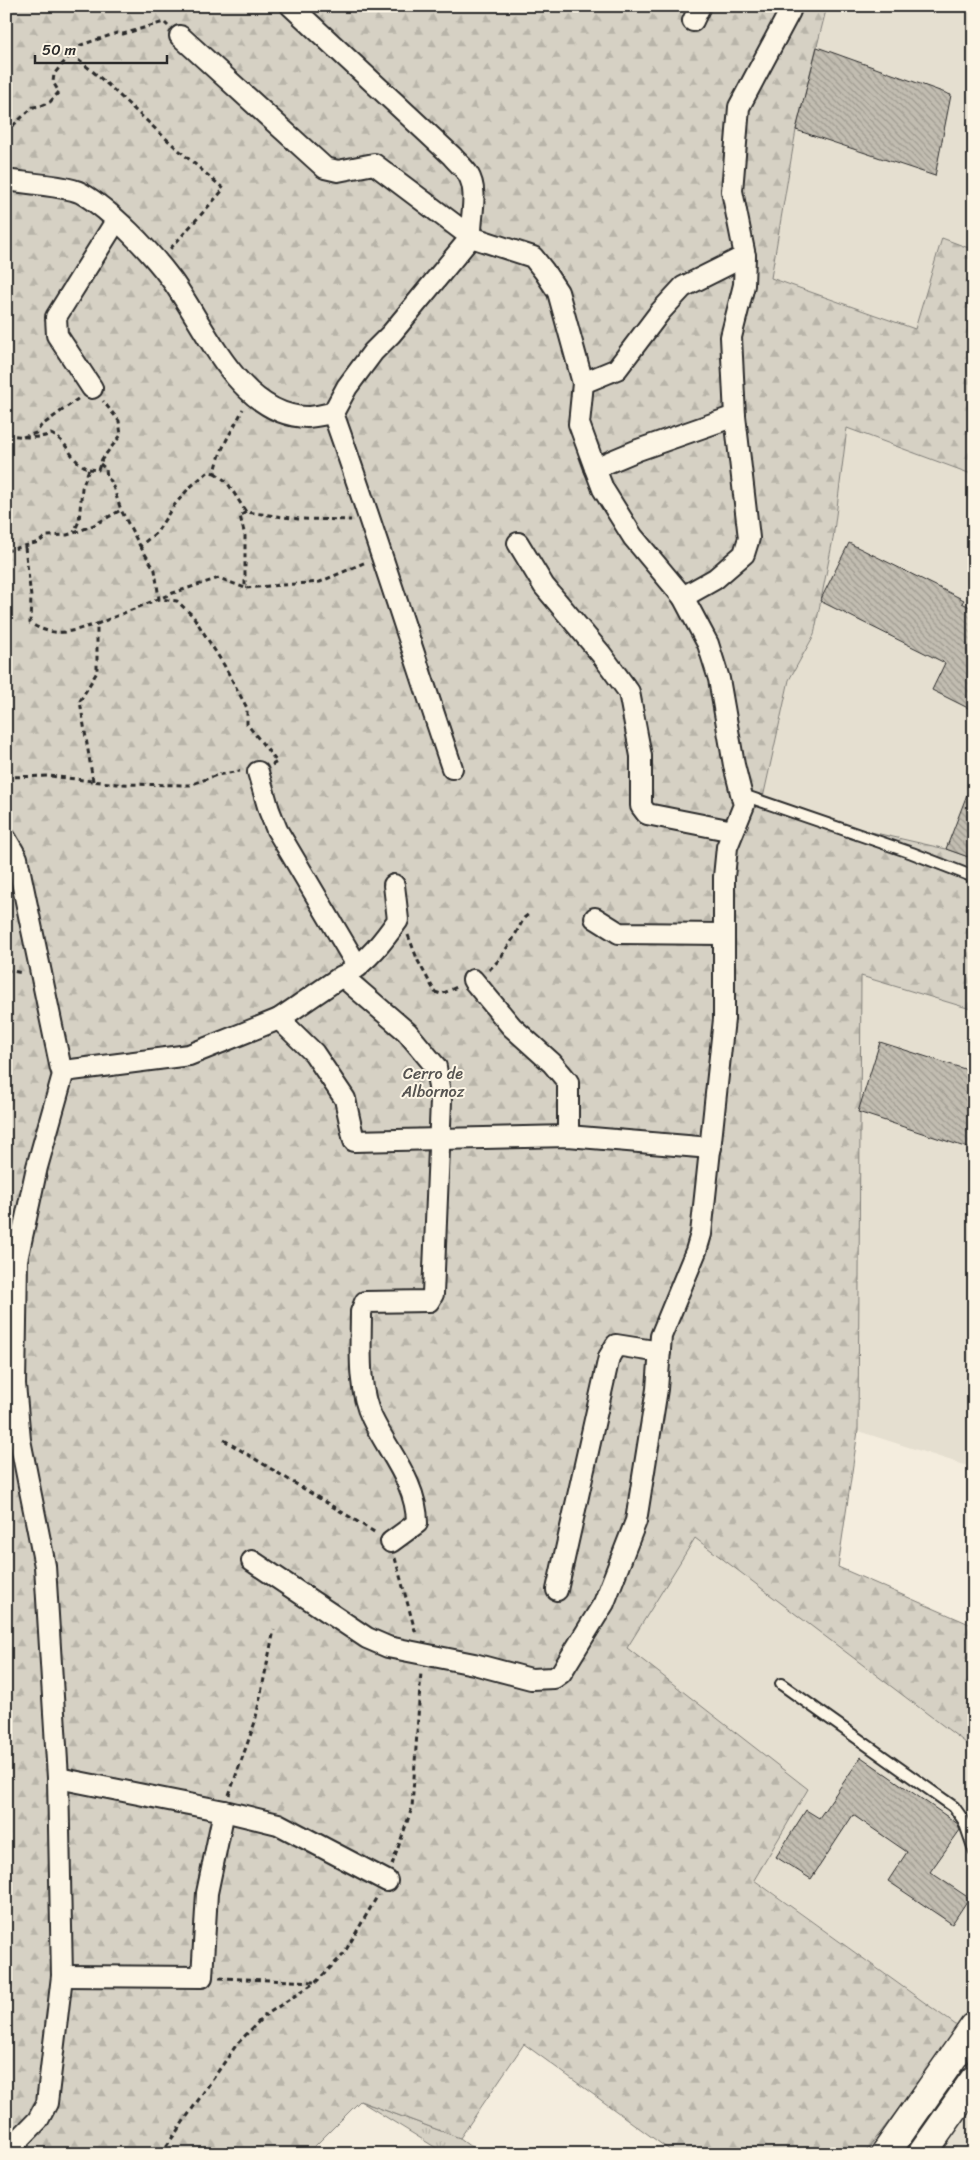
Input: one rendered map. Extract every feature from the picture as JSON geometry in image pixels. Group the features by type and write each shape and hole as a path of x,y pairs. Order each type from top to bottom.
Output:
{"main road":[{"path":"885,2154 974,2028"},
{"path":"922,2154 974,2080"}],"street":[{"path":"290,6 452,156 469,175 473,193 474,206 470,219 471,237 391,334 373,352 348,387 333,413 371,519 452,768"},
{"path":"684,597 715,579 744,554 749,538 735,416 731,337 744,285 745,256 732,191 739,107 790,11 790,6"},
{"path":"180,36 325,168 338,171 374,164 471,237 533,257 544,270 558,292 583,383 579,424 603,489 633,536 684,597 708,644 719,679 734,765 744,805 726,847 724,877 724,1019 701,1234 661,1336 657,1389 636,1521 604,1603 561,1673 554,1678 531,1679 474,1664 388,1647 367,1638 252,1561"},
{"path":"6,180 79,192 139,242 171,279 222,360 239,381 265,403 282,412 308,417 333,413"},
{"path":"92,388 57,334 56,318 116,221"},
{"path":"583,383 617,369 660,312 683,287 745,256"},
{"path":"594,468 638,450 735,416"},
{"path":"518,543 544,586 601,654 629,692 641,756 640,806 647,814 733,831"},
{"path":"258,772 277,830 350,972 407,1032 436,1067 441,1101 433,1294 429,1301 365,1302 361,1312 362,1381 371,1417 408,1483 417,1511 417,1522 391,1542"},
{"path":"6,839 17,858 61,1069 64,1071"},
{"path":"64,1071 189,1055 279,1019 350,972 382,942 398,920 394,885"},
{"path":"595,918 619,932 724,934"},
{"path":"473,980 512,1027 552,1063 568,1082 568,1136"},
{"path":"279,1019 314,1052 344,1099 354,1141 568,1136 711,1148"},
{"path":"6,2153 38,2120 47,2103 62,1976 58,1778 45,1566 20,1440 15,1384 17,1260 37,1167 64,1071"},
{"path":"557,1590 609,1357 616,1344 660,1352"},
{"path":"58,1778 224,1811 278,1824 387,1882"},
{"path":"62,1976 202,1977 207,1893 224,1811"}],"lane":[{"path":"743,795 912,853 974,877"},
{"path":"781,1684 954,1807 964,1821 974,1850"}],"path":[{"path":"6,132 33,107 50,102 59,92 53,82 54,74 78,46 117,33 123,34 164,22 180,36"},
{"path":"71,55 92,69 103,82 174,148 224,189 157,263"},
{"path":"6,435 23,437 42,438 51,434 61,439 72,458 89,469 98,470 110,447 121,435 119,421 92,388 41,426 36,433 23,437"},
{"path":"215,473 224,440 237,421 252,392"},
{"path":"100,464 106,469 107,478 111,481 121,510 155,570 159,599"},
{"path":"74,532 79,521 82,488 89,469"},
{"path":"140,546 157,532 172,508 188,488 208,472 215,473 227,482 246,512"},
{"path":"6,551 39,542 46,536 67,535 94,525 121,510"},
{"path":"245,588 245,536 240,516 246,512 299,519 338,521 371,519"},
{"path":"25,547 30,597 30,623 40,629 60,634 97,624 173,593 219,578 245,588 320,582 383,555"},
{"path":"6,777 50,776 117,784 190,785 217,776 242,771 258,772 277,762 247,724 247,708 224,665 193,616 177,601 159,599"},
{"path":"93,781 80,701 97,672 97,624"},
{"path":"398,920 435,992 441,994 485,974 498,961 524,918 530,913"},
{"path":"161,2154 237,2044 264,2016 316,1982 343,1955 387,1882 412,1808 422,1655 391,1542 224,1440"},
{"path":"224,1811 255,1722 274,1630"},
{"path":"202,1977 316,1982"}],"shaded area":[{"path":"827,6 974,6 974,250 942,239 915,329 771,278 796,130"},
{"path":"847,428 974,475 974,859 946,849 761,808 789,680 814,635 833,539"},
{"path":"861,976 974,1010 974,1468 858,1431"},
{"path":"695,1537 974,1749 974,2008 960,2028 754,1879 627,1648"},
{"path":"974,2104 974,2154 938,2154"}],"green space":[{"name":"Cerro de Albornoz","path":"6,6 827,6 796,130 771,278 915,329 942,238 974,250 974,475 847,428 833,539 814,635 789,680 761,807 946,849 974,859 974,1010 861,976 858,1431 838,1567 974,1626 974,1749 695,1538 627,1648 808,1789 754,1880 960,2028 864,2154 675,2154 524,2044 460,2138 360,2101 307,2154 6,2154"},
{"path":"360,2101 460,2138 482,2154 446,2154"}],"building":[{"path":"817,47 951,95 935,176 796,130"},
{"path":"849,543 964,600 962,603 974,609 974,711 932,690 945,663 820,601"},
{"path":"974,780 974,859 946,849"},
{"path":"880,1042 974,1072 974,1150 858,1112"},
{"path":"861,1757 958,1824 960,1830 930,1872 969,1898 952,1924 888,1881 907,1852 853,1815 811,1879 776,1857 806,1810 819,1818"}]}
